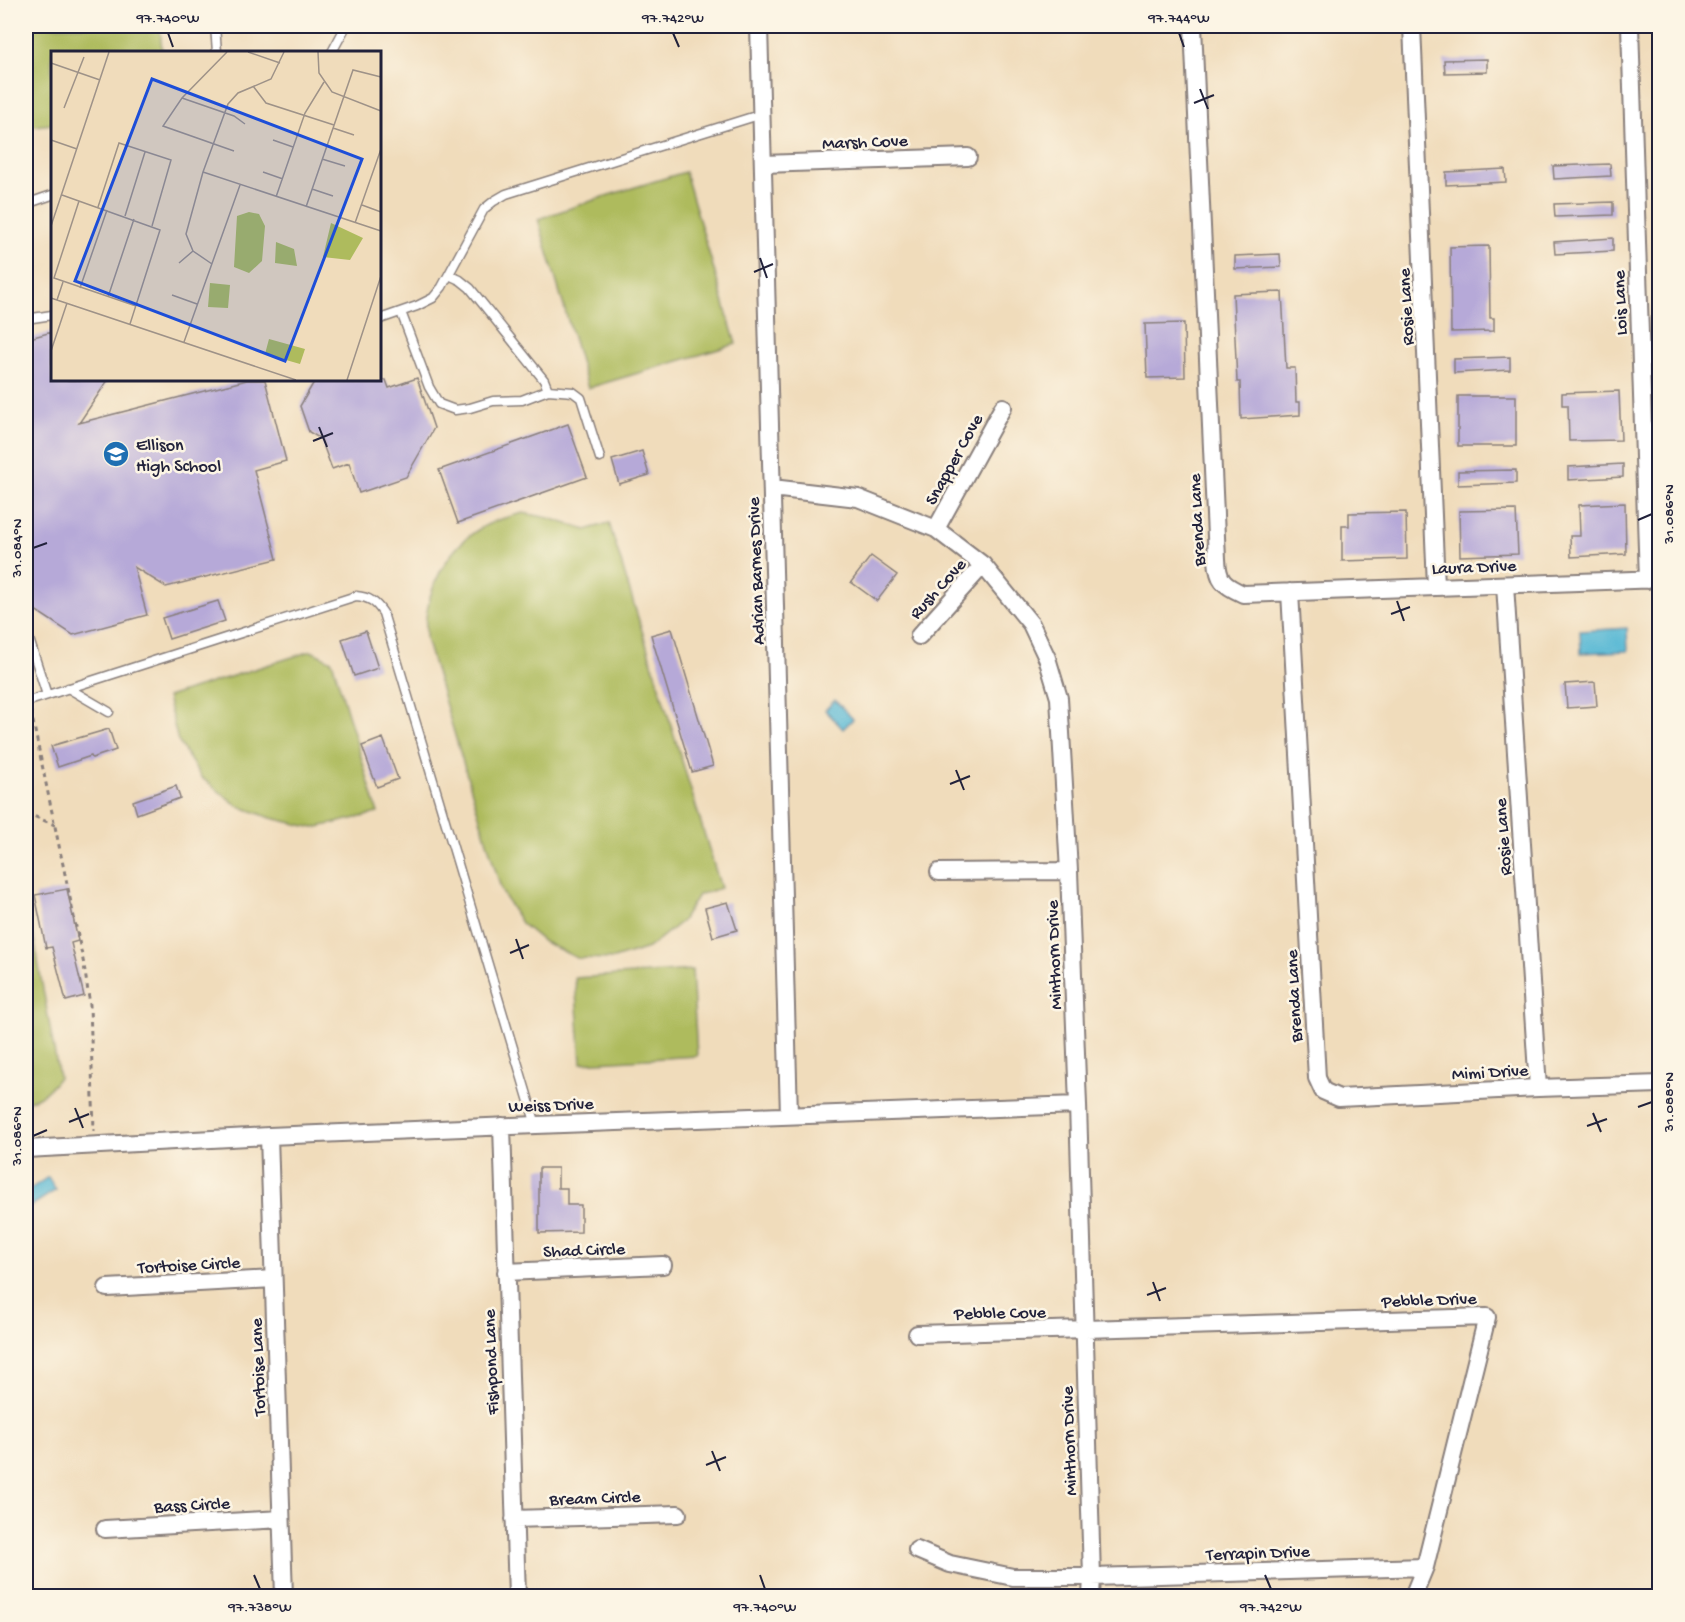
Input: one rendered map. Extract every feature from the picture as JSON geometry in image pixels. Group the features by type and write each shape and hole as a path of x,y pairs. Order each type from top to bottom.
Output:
{"street":[{"name":"Adrian Barnes Drive","path":"759,26 789,1114"},
{"name":"Brenda Lane","path":"1193,26 1218,573 1222,582 1243,594 1290,592 1317,1078 1323,1091"},
{"name":"Rosie Lane","path":"1412,26 1436,586"},
{"name":"Lois Lane","path":"1630,26 1654,580"},
{"name":"Marsh Cove","path":"763,164 968,156"},
{"name":"Snapper Cove","path":"936,529 1003,407"},
{"name":"Minthorn Drive","path":"772,488 858,498 936,529 983,565 1031,624 1047,658 1059,698 1069,871 1078,1105 1091,1596"},
{"name":"Rush Cove","path":"920,636 983,565"},
{"name":"Laura Drive","path":"1290,592 1654,580"},
{"name":"Rosie Lane","path":"1505,585 1538,1088"},
{"path":"939,872 1069,871"},
{"name":"Mimi Drive","path":"1323,1091 1339,1098 1659,1084"},
{"name":"Weiss Drive","path":"26,1149 502,1126 1078,1105"},
{"name":"Fishpond Lane","path":"502,1126 517,1596"},
{"name":"Tortoise Lane","path":"269,1136 284,1596"},
{"name":"Shad Circle","path":"506,1272 663,1265"},
{"name":"Tortoise Circle","path":"107,1288 273,1279"},
{"name":"Pebble Drive","path":"1083,1330 1487,1317 1425,1567 1413,1596"},
{"name":"Pebble Cove","path":"917,1334 1083,1330"},
{"name":"Bream Circle","path":"514,1519 678,1514"},
{"name":"Bass Circle","path":"105,1529 281,1519"},
{"name":"Terrapin Drive","path":"917,1550 950,1563 1013,1577 1092,1577 1425,1567"}],"lane":[{"path":"215,26 217,51"},
{"path":"333,51 346,26"},
{"path":"831,26 887,26"},
{"path":"381,319 433,298 449,275 484,209 506,194 762,114"},
{"path":"26,204 51,195"},
{"path":"449,275 470,288 544,380 549,390"},
{"path":"401,312 429,387 439,404 454,410 493,401 522,400 549,390 573,392 580,398 600,458"},
{"path":"26,319 51,315"},
{"path":"27,701 356,596 366,597 377,603 383,613 536,1125"},
{"path":"27,633 47,695"},
{"path":"68,688 109,712"}],"path":[{"path":"27,701 84,965 90,1005 95,1146"},
{"path":"26,817 33,816 55,825"}],"green space":[{"path":"26,26 160,26 162,51 51,51 51,124 26,127"},
{"path":"685,172 736,344 588,388 538,219"},
{"path":"523,513 549,518 586,530 609,523 721,888 698,895 682,921 648,948 614,959 577,958 544,942 521,923 502,892 426,639 426,618 430,597 448,559 467,538 478,530 491,523"},
{"path":"311,651 332,661 378,813 314,828 271,818 238,806 201,777 178,741 167,697"},
{"path":"26,895 59,1077 40,1096 26,1101"},
{"path":"692,970 697,1056 581,1063 575,978"}],"water":[{"path":"1627,628 1628,651 1581,653 1580,631"},
{"path":"835,700 853,719 843,729 825,710"},
{"path":"48,1177 56,1190 30,1207 26,1200 26,1192"}],"building":[{"path":"1487,59 1487,72 1445,73 1444,60"},
{"path":"1610,164 1611,176 1554,179 1553,166"},
{"path":"1505,169 1506,182 1446,185 1446,172"},
{"path":"1613,202 1613,215 1555,217 1554,204"},
{"path":"1613,238 1613,251 1555,254 1554,242"},
{"path":"1489,246 1490,318 1494,318 1494,331 1451,332 1450,247"},
{"path":"1280,254 1281,267 1235,269 1235,256"},
{"path":"1282,292 1286,368 1295,368 1296,402 1300,402 1300,415 1241,419 1233,294"},
{"path":"1184,323 1185,377 1147,378 1145,324"},
{"path":"51,332 51,381 107,381 79,423 243,381 265,381 286,461 254,470 277,559 166,587 134,567 147,615 73,635 26,604 26,339"},
{"path":"1510,357 1510,370 1454,373 1454,359"},
{"path":"417,378 434,428 406,477 359,493 349,463 332,469 321,439 309,432 300,406 314,382 318,381 386,380 389,388"},
{"path":"1619,391 1621,440 1569,441 1568,405 1562,405 1562,393"},
{"path":"1458,396 1516,396 1516,446 1458,446"},
{"path":"568,424 587,477 458,523 439,470"},
{"path":"642,451 649,475 619,484 612,460"},
{"path":"1623,464 1623,477 1568,480 1568,467"},
{"path":"1516,470 1516,483 1458,485 1458,471"},
{"path":"1625,503 1626,554 1571,557 1570,536 1580,536 1579,505"},
{"path":"1516,510 1518,554 1460,556 1459,511"},
{"path":"1406,512 1407,559 1342,561 1342,526 1349,526 1349,513"},
{"path":"871,556 897,575 877,601 851,582"},
{"path":"218,601 225,621 169,639 162,618"},
{"path":"672,629 713,766 692,772 651,635"},
{"path":"366,631 378,668 354,676 342,639"},
{"path":"1595,682 1597,706 1567,708 1565,684"},
{"path":"109,729 116,750 58,767 51,746"},
{"path":"383,738 398,779 377,787 362,746"},
{"path":"176,786 180,798 137,814 133,801"},
{"path":"67,889 78,941 71,943 84,996 66,1001 52,947 46,948 35,895"},
{"path":"728,902 737,930 713,937 705,908"},
{"path":"539,1168 558,1168 558,1188 567,1188 567,1205 581,1205 581,1232 539,1233"}],"place":[{"name":"Ellison High School","path":"116,454"}]}
